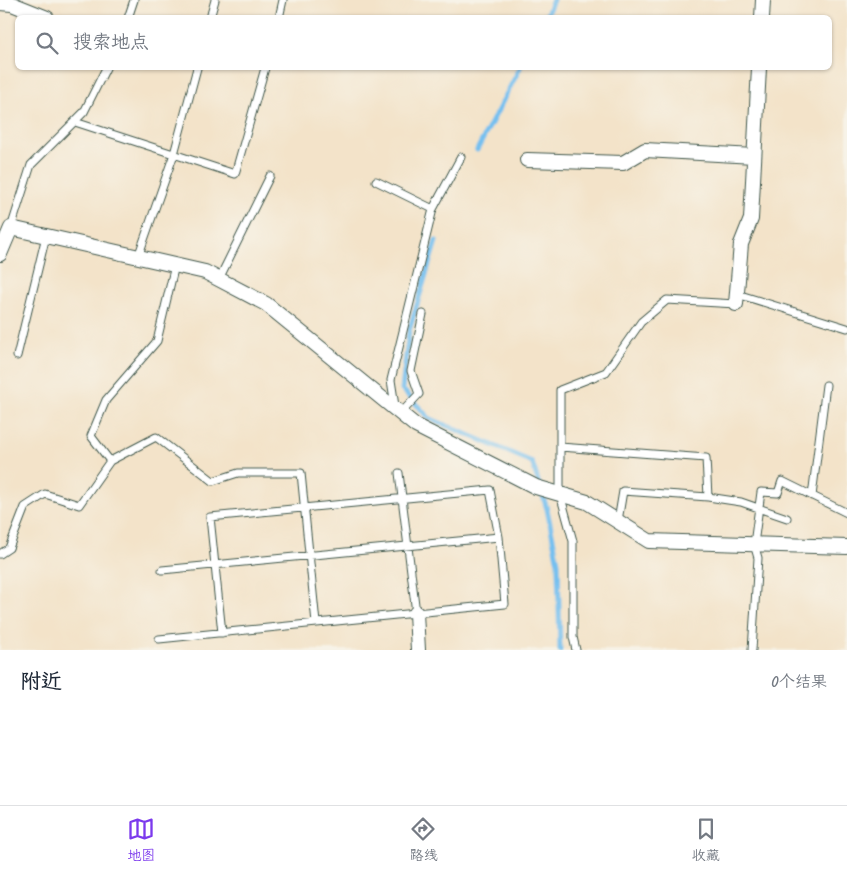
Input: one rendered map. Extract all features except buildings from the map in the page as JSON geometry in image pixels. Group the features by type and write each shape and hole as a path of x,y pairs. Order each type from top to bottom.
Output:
{"street":[{"path":"762,15 763,0"},
{"path":"0,3 12,4 40,15"},
{"path":"736,299 741,244 751,219 759,70"},
{"path":"527,160 623,163 645,150 754,156"},
{"path":"0,254 10,228 205,272 266,304 416,426 536,487 587,502 649,542 847,547"},
{"path":"416,613 418,650"}],"lane":[{"path":"129,15 134,0"},
{"path":"211,15 215,0"},
{"path":"279,15 283,0"},
{"path":"10,228 31,165 84,112 105,70"},
{"path":"138,257 174,154 196,70"},
{"path":"75,122 235,174 264,70"},
{"path":"424,314 411,371 419,394 398,411 390,380 433,209 461,157"},
{"path":"219,279 270,176"},
{"path":"376,181 433,209"},
{"path":"17,356 46,236"},
{"path":"110,461 91,436 106,400 157,341 175,265"},
{"path":"576,650 573,637 573,541 560,494 560,390 606,372 641,322 667,300 736,299 847,328"},
{"path":"812,496 826,385"},
{"path":"0,554 9,548 25,507 45,494 79,505 110,461 156,437 212,480 238,473 301,473 316,624"},
{"path":"560,447 706,458 708,497"},
{"path":"399,473 416,613"},
{"path":"752,650 758,558 754,544 761,492 778,493 782,481 847,513"},
{"path":"159,639 222,633 316,624 505,604 499,537 490,490 210,517 222,633"},
{"path":"618,521 623,491 708,497 741,502 787,518"},
{"path":"162,570 499,537"}],"waterway":[{"path":"546,15 553,0"},
{"path":"477,150 519,70"},
{"path":"436,241 409,331 402,389 429,418 532,462 547,509 558,563 560,650"}]}
